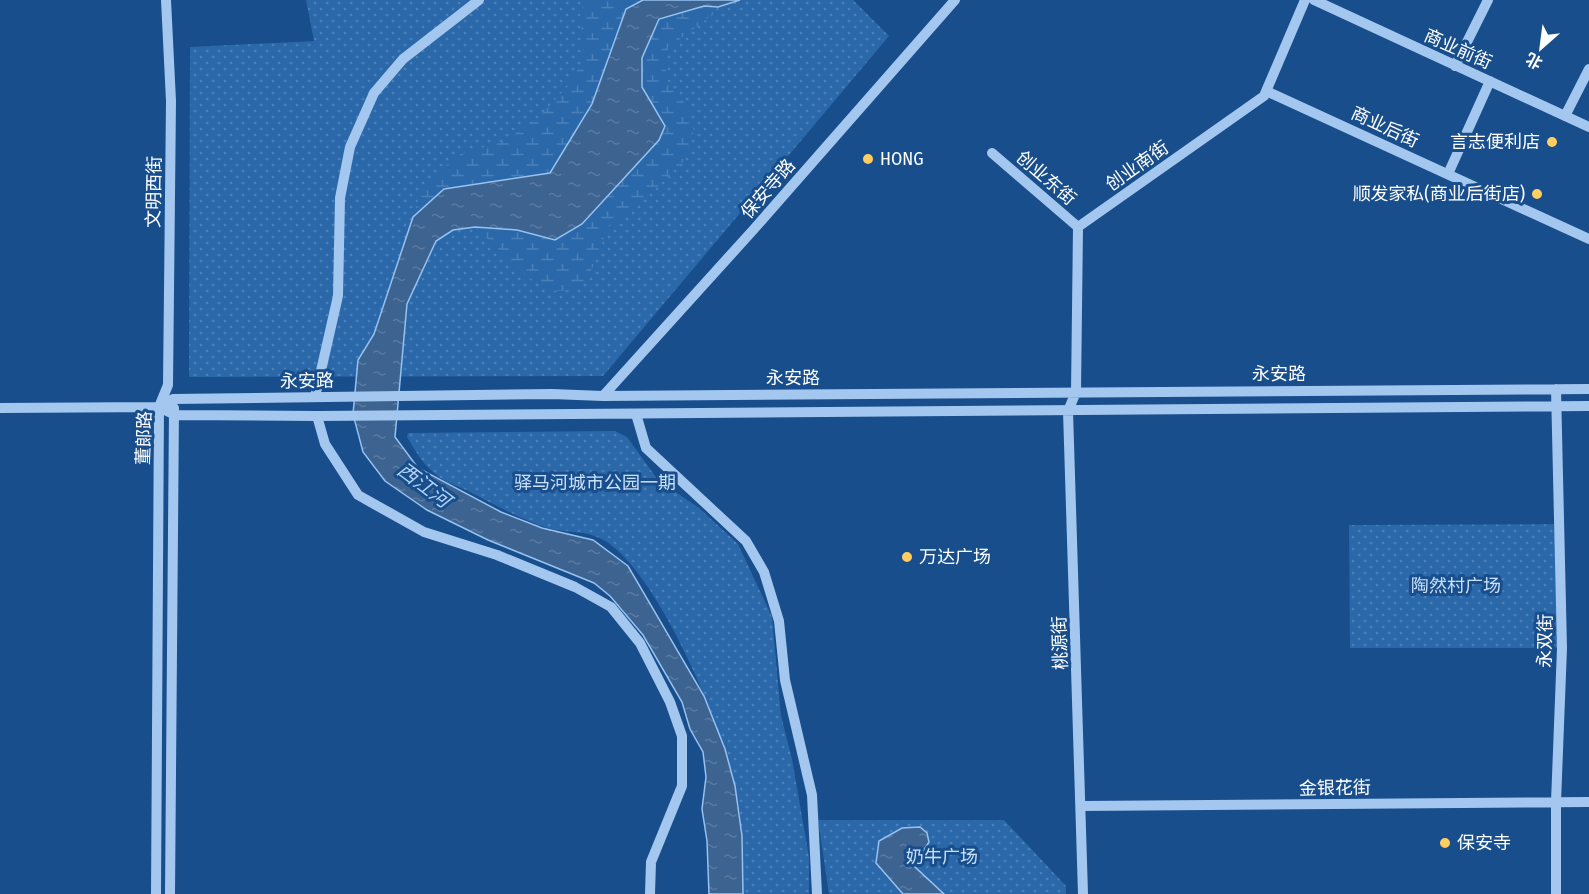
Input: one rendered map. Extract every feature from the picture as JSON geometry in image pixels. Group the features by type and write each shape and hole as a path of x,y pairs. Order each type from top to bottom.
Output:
{"street":[{"name":"文明西街","path":"166,0 171,101 168,385"},
{"path":"315,397 338,296 340,198 350,147 374,93 403,58 479,0"},
{"name":"保安寺路","path":"603,396 754,229 955,0"},
{"name":"创业南街","path":"1078,227 1264,96 1305,0"},
{"name":"商业前街","path":"1314,0 1589,127"},
{"path":"1455,66 1488,0"},
{"path":"1565,116 1589,69"},
{"path":"1448,174 1490,81"},
{"name":"商业后街","path":"1266,91 1589,239"},
{"name":"创业东街","path":"992,153 1078,227"},
{"path":"1076,392 1078,227"},
{"name":"董郞路","path":"168,385 175,415 170,894"},
{"name":"董郞路","path":"156,894 159,407 168,385"},
{"name":"永双街","path":"1556,389 1562,648 1556,802 1556,894"},
{"name":"永安路","path":"0,408 159,407 173,399 552,394 603,396 1589,389"},
{"name":"桃源街","path":"1076,392 1068,411 1083,894"},
{"path":"159,407 175,415 317,417 1589,406"},
{"path":"636,414 646,448 746,541 764,572 779,621 785,680 812,795 817,894"},
{"path":"317,417 325,444 358,495 424,532 497,555 575,587 610,607 640,643 670,702 682,736 682,786 651,862 650,894"},
{"name":"金银花街","path":"1082,806 1589,802"}],"green space":[{"path":"306,0 853,0 889,36 603,376 189,377 190,47 314,41"},
{"path":"585,0 643,0 626,9 592,104 550,173 444,189 413,217 420,193 434,175 462,153 503,142 536,120 568,86 584,59 580,15"},
{"path":"704,6 718,7 712,15 668,48 665,77 687,107 694,131 683,162 649,195 607,227 600,251 587,279 574,290 553,291 528,277 475,227 517,230 555,240 582,224 659,140 665,126 642,87 642,58 659,19"},
{"name":"驿马河城市公园一期","path":"615,431 627,437 658,480 699,508 738,544 772,617 781,716 792,759 809,857 809,894 743,894 742,840 738,799 716,726 701,687 662,610 619,551 597,537 579,532 554,530 527,520 445,481 426,465 407,437 408,433"},
{"name":"陶然村广场","path":"1561,524 1562,648 1350,648 1349,525"},
{"name":"奶牛广场","path":"818,820 1004,820 1066,886 1066,894 829,894"}],"water":[{"name":"西江河","path":"643,0 740,0 718,7 704,6 659,19 642,58 642,87 665,126 659,140 582,224 555,240 517,230 475,227 453,230 436,241 407,304 395,437 418,468 501,512 542,528 593,540 628,566 704,696 725,749 735,786 742,836 743,894 709,894 707,841 702,809 706,777 703,752 690,729 682,702 643,635 610,596 594,583 488,540 427,510 385,481 363,452 353,414 358,360 374,334 413,217 444,189 550,173 592,104 626,9"},
{"path":"920,827 927,833 929,842 914,866 944,894 903,894 876,863 879,841 902,828"}],"place":[{"name":"言志便利店","path":"1552,142"},
{"name":"HONG","path":"868,159"},
{"name":"顺发家私(商业后街店)","path":"1537,194"},
{"name":"万达广场","path":"907,557"},
{"name":"保安寺","path":"1445,843"}]}
